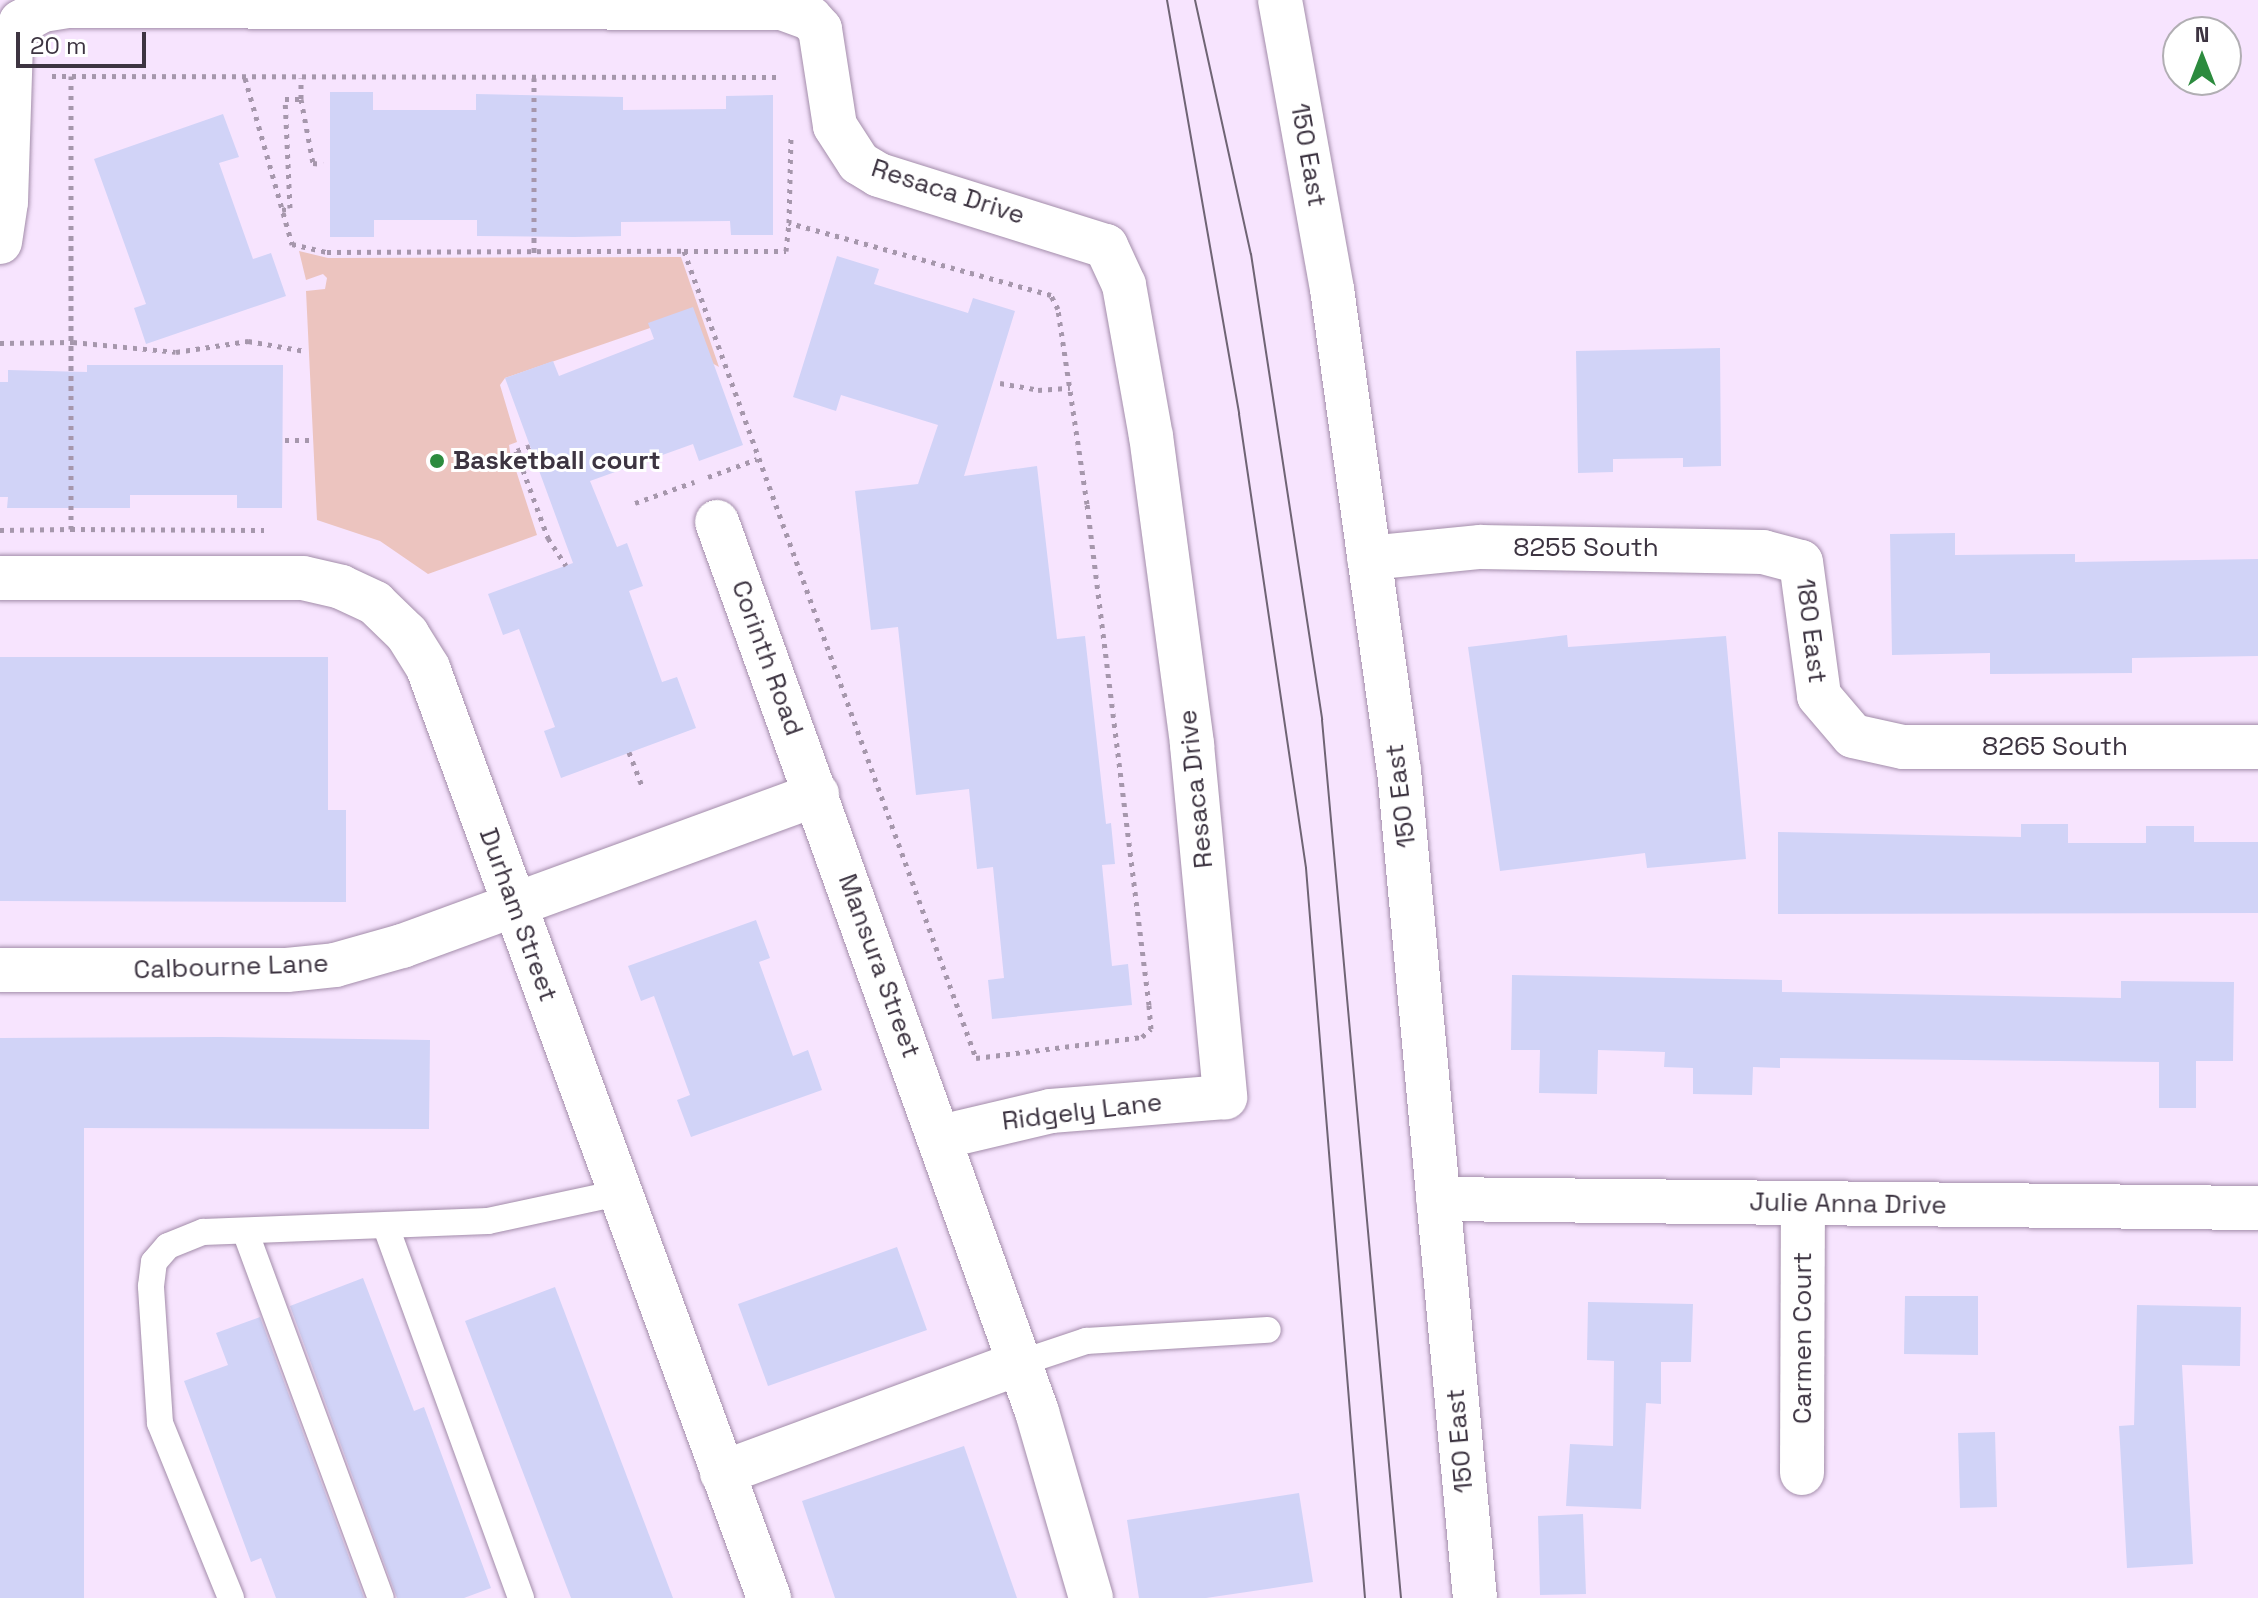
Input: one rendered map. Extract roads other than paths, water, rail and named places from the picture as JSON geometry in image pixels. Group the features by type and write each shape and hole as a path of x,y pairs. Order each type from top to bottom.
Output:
{"street":[{"name":"150 East","path":"1280,0 1332,289 1409,861 1475,1598"},
{"name":"Resaca Drive","path":"0,242 6,202 11,47 21,22 43,10 68,6 766,8 810,18 825,43 835,126 859,163 879,175 1087,236 1106,246 1117,264 1151,436 1184,683 1225,1097"},
{"name":"Corinth Road","path":"717,522 817,794"},
{"name":"8255 South","path":"1369,558 1480,547 1725,547 1801,562"},
{"name":"180 East","path":"1801,562 1819,696 1853,736"},
{"name":"Durham Street","path":"0,578 303,578 341,587 375,603 407,634 428,668 769,1598"},
{"name":"8265 South","path":"1853,736 1903,747 2258,747"},
{"name":"Calbourne Lane","path":"0,970 287,970 335,965 513,906 817,794"},
{"name":"Mansura Street","path":"817,794 1020,1363 1091,1598"},
{"name":"Ridgely Lane","path":"941,1137 1051,1111 1225,1097"},
{"name":"Julie Anna Drive","path":"1438,1199 2258,1208"},
{"name":"Carmen Court","path":"1802,1473 1803,1203"},
{"path":"722,1473 1020,1363"}],"lane":[{"path":"231,1598 160,1423 151,1286 154,1262 180,1237 245,1231 488,1221 619,1193"},
{"path":"386,1227 521,1598"},
{"path":"245,1231 381,1598"},
{"path":"1020,1363 1086,1341 1268,1330"}],"tram line":[{"path":"1167,0 1239,414 1306,868 1365,1598"},
{"path":"1195,0 1251,254 1322,720 1401,1598"}],"place":[{"name":"Basketball court","path":"437,461"}]}
